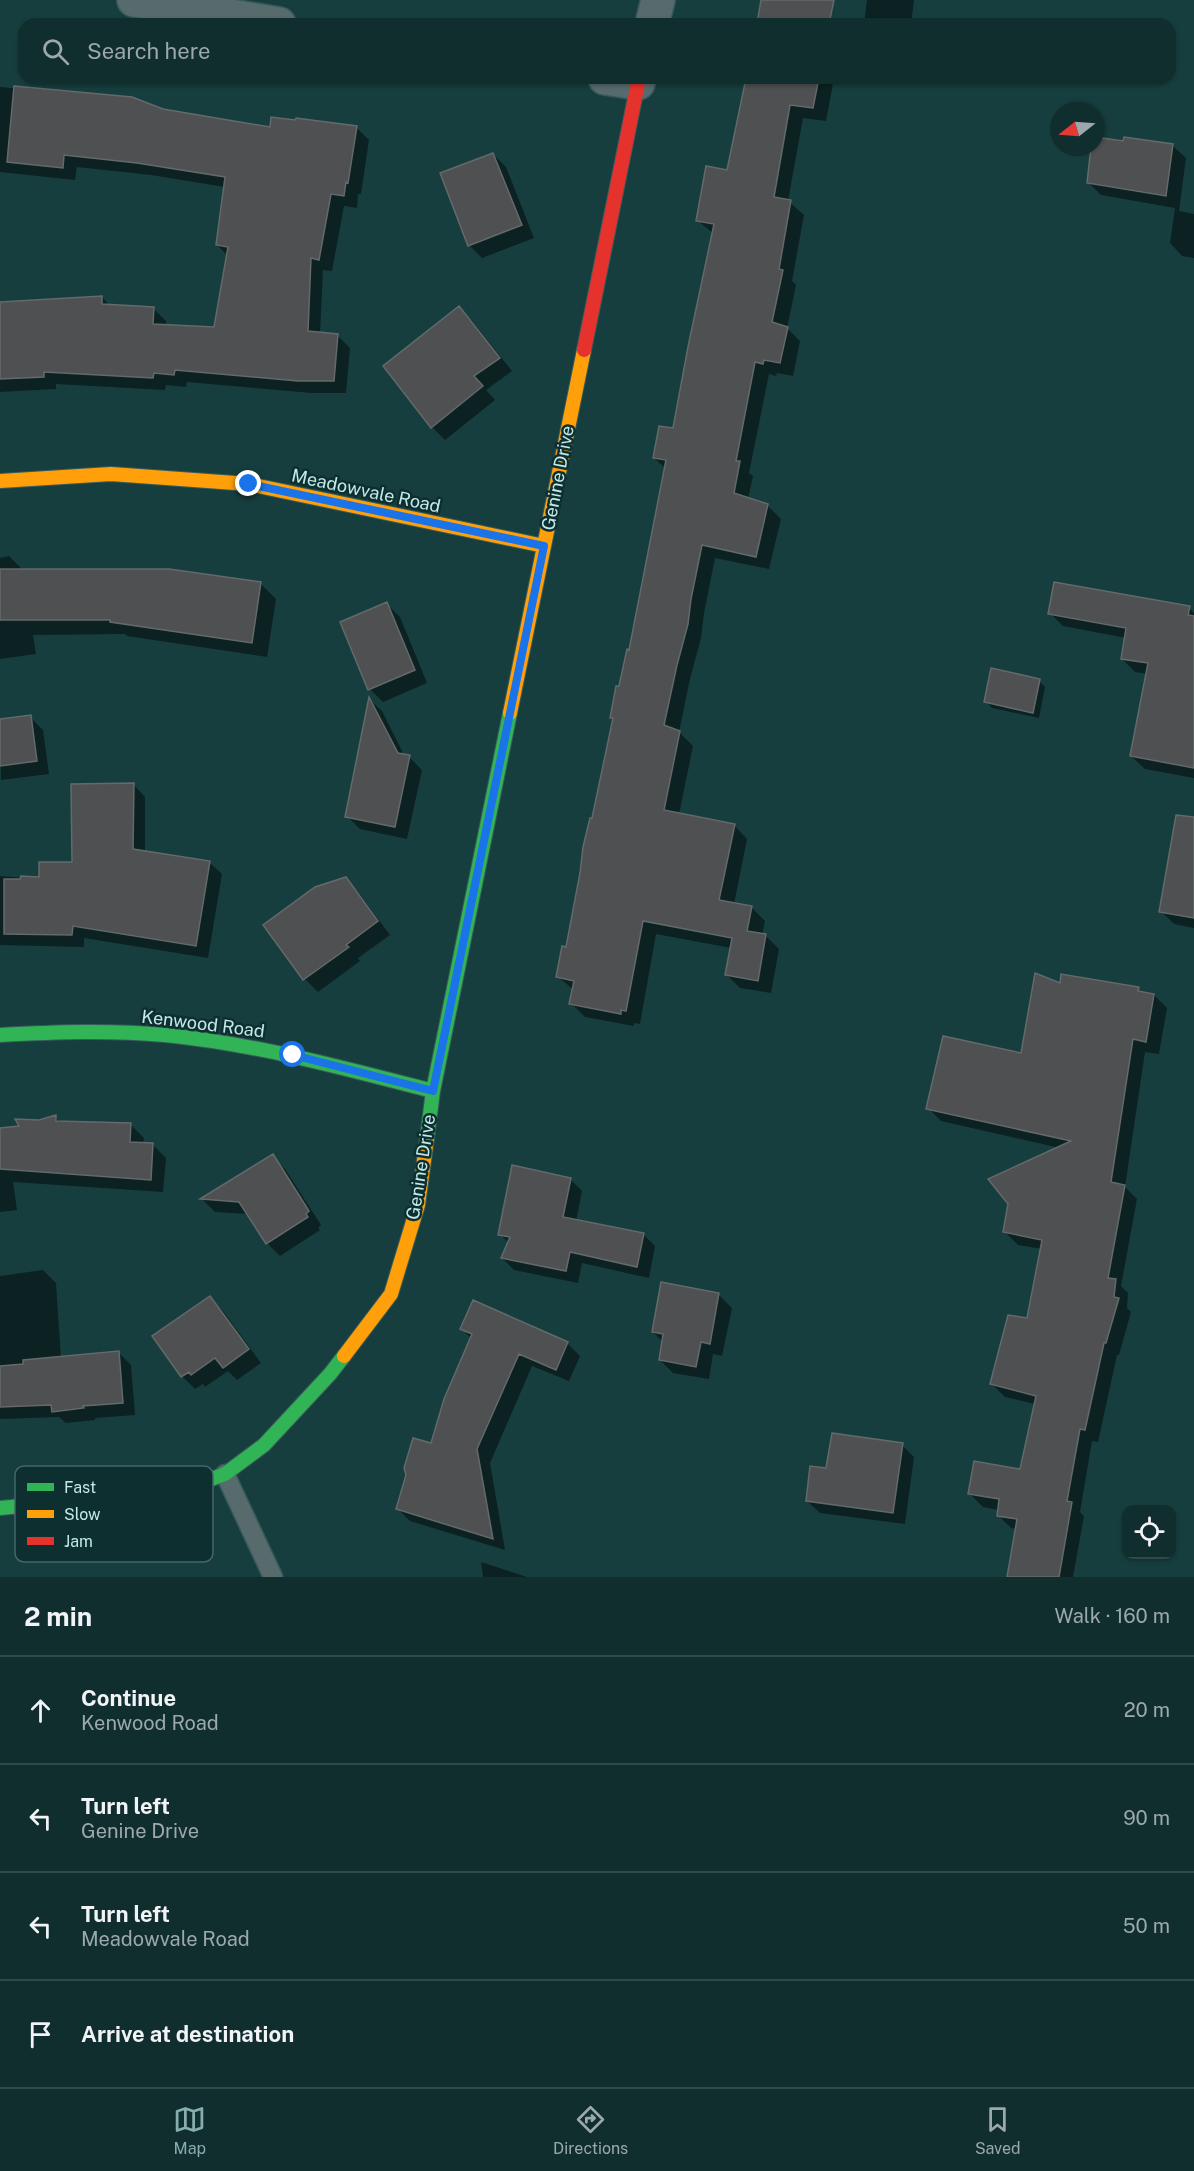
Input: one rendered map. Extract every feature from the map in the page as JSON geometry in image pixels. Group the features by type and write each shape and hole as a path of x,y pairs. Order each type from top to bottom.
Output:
{"street":[{"path":"134,0 243,18"},
{"path":"654,18 658,0"},
{"name":"Genine Drive","path":"213,1478 225,1474 264,1445 330,1374 391,1294 418,1205 433,1091 637,84"},
{"name":"Meadowvale Road","path":"0,481 111,474 249,484 544,546"},
{"name":"Kenwood Road","path":"0,1035 87,1031 165,1035 293,1055 433,1091"},
{"name":"Genine Drive","path":"0,1508 15,1507"}],"lane":[{"path":"225,1474 273,1577"}],"building":[{"path":"761,0 834,0 830,18 758,18"},
{"path":"745,84 818,84 813,108 790,105 774,197 791,200 779,269 783,270 772,322 788,327 780,363 764,360 763,364 755,362 736,461 740,461 734,493 768,504 756,557 702,545 688,624 664,725 680,731 664,810 735,824 719,900 752,906 747,931 766,934 758,981 725,975 732,938 643,921 626,1011 621,1010 621,1014 569,1004 574,981 556,977 562,946 566,947 583,847 590,818 592,818 613,718 610,718 616,686 619,686 627,649 629,650 666,460 653,458 659,426 673,428 714,224 696,221 706,166 727,170"},
{"path":"14,86 132,97 163,109 270,127 271,117 357,126 344,196 331,194 319,260 311,258 308,331 338,334 334,381 298,381 175,370 174,375 154,373 153,378 44,372 44,377 0,379 0,302 102,296 102,304 154,307 153,324 214,327 228,247 216,245 225,177 137,163 64,155 63,168 7,162"},
{"path":"1124,137 1173,144 1166,196 1087,183 1090,156 1104,156 1104,138 1123,141"},
{"path":"493,153 522,225 468,246 440,173"},
{"path":"459,306 500,358 474,376 483,386 431,428 383,366"},
{"path":"0,569 169,569 261,582 252,643 110,622 110,620 0,620"},
{"path":"1054,582 1190,606 1188,615 1194,616 1194,768 1130,756 1148,663 1121,659 1126,628 1048,614"},
{"path":"387,602 415,670 368,690 340,622"},
{"path":"991,668 1040,679 1033,713 984,702"},
{"path":"369,697 398,753 410,755 395,827 345,817"},
{"path":"31,715 37,761 0,766 0,719"},
{"path":"134,783 133,849 210,861 196,946 73,926 72,935 4,934 4,879 20,879 21,876 39,877 39,862 72,862 71,784"},
{"path":"1176,815 1194,817 1194,918 1159,912"},
{"path":"346,877 378,921 346,945 349,947 303,980 263,925 315,887"},
{"path":"1035,973 1060,983 1061,974 1139,987 1138,991 1154,994 1146,1042 1133,1039 1111,1182 1125,1185 1108,1278 1116,1279 1114,1297 1119,1298 1106,1343 1104,1343 1085,1430 1080,1429 1067,1501 1072,1502 1059,1577 1007,1577 1017,1519 997,1516 999,1499 968,1494 974,1461 1020,1469 1036,1396 990,1384 1008,1315 1027,1318 1042,1240 1003,1232 1008,1204 988,1179 1071,1141 926,1109 943,1036 1021,1053"},
{"path":"56,1115 56,1121 131,1123 130,1142 153,1143 151,1180 0,1169 0,1128 19,1126 15,1119 39,1120"},
{"path":"273,1154 309,1211 306,1214 308,1217 266,1244 239,1202 200,1199"},
{"path":"512,1165 571,1178 563,1217 644,1233 637,1267 570,1252 566,1271 501,1258 510,1237 498,1235"},
{"path":"661,1282 719,1293 710,1344 701,1342 696,1367 659,1360 663,1334 652,1332"},
{"path":"210,1296 249,1349 223,1368 215,1358 191,1375 189,1372 181,1377 152,1336"},
{"path":"473,1300 568,1342 556,1370 519,1354 477,1449 493,1539 396,1509 406,1475 404,1468 413,1438 431,1443 444,1399 472,1334 460,1329"},
{"path":"119,1351 123,1403 83,1406 84,1408 52,1412 51,1405 0,1407 0,1366 23,1364 23,1360"},
{"path":"832,1433 903,1443 893,1513 806,1501 810,1466 826,1468"}],"traffic: fast":[{"path":"427,1138 433,1091 510,713"},
{"path":"0,1035 103,1032 144,1033 199,1039 300,1058 433,1091"},
{"path":"213,1478 225,1474 264,1445 344,1356"},
{"path":"0,1508 15,1507"}],"traffic: slow":[{"path":"510,713 584,350"},
{"path":"0,481 111,474 249,484 544,546"},
{"path":"344,1356 391,1294 418,1205 427,1138"}],"traffic: jam":[{"path":"584,350 638,84"}],"route":[{"path":"249,484 544,546 433,1091 293,1055"}]}
